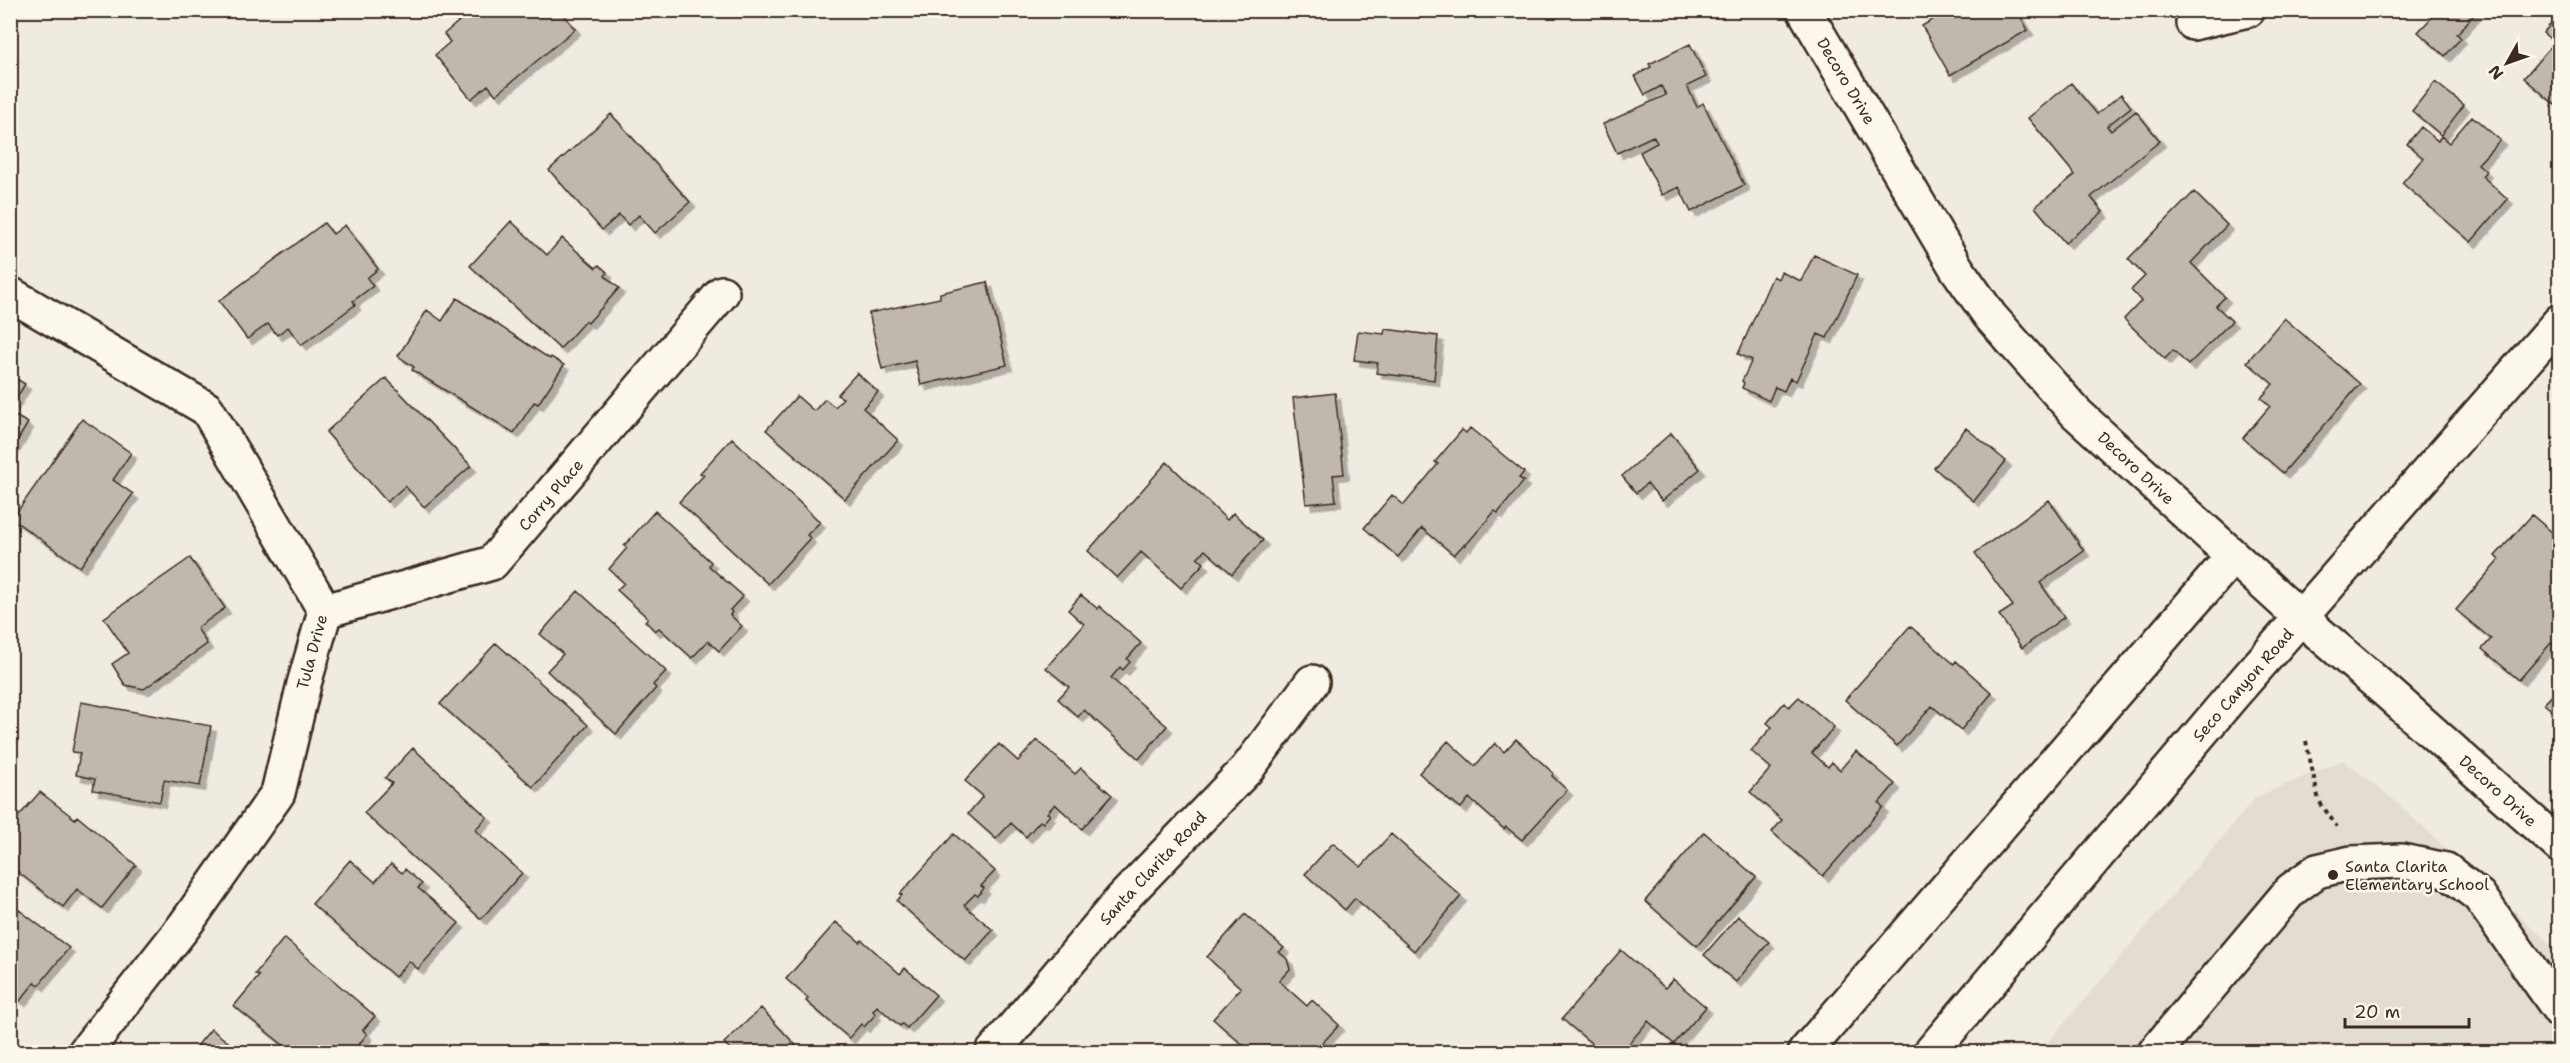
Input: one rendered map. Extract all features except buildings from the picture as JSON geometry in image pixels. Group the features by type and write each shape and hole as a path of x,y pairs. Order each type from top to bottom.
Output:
{"street":[{"name":"Decoro Drive","path":"1804,10 1957,268 1990,316 2076,413 2300,618 2386,691 2559,846"},
{"path":"2193,23 2248,10"},
{"name":"Corry Place","path":"325,611 492,563 722,293"},
{"name":"Tula Drive","path":"10,294 207,409 325,611 304,684 278,793 185,925 85,1053"},
{"name":"Seco Canyon Road","path":"1931,1053 2300,618 2559,321"},
{"path":"1805,1053 2233,556"},
{"name":"Santa Clarita Road","path":"993,1053 1121,900 1247,769 1312,682"},
{"path":"2155,1053 2291,890 2317,871 2351,864 2401,861 2446,870 2479,896 2559,1011"}],"path":[{"path":"2306,741 2319,801 2336,826 2343,831"}],"shaded area":[{"name":"Santa Clarita Elementary School","path":"2343,760 2390,797 2559,952 2559,1052 2040,1052 2256,797"}],"place":[{"name":"Santa Clarita Elementary School","path":"2333,875"}]}
